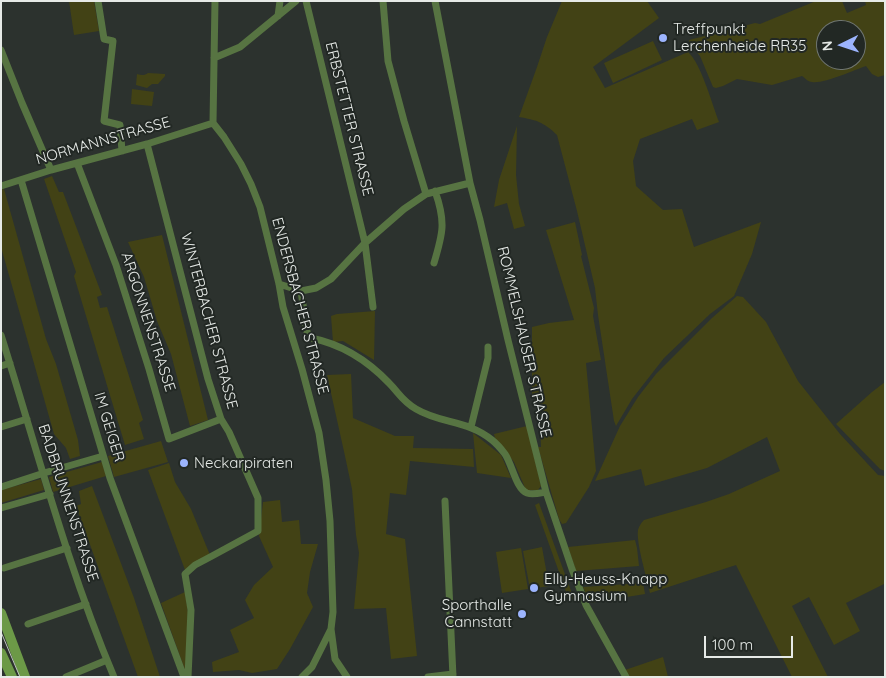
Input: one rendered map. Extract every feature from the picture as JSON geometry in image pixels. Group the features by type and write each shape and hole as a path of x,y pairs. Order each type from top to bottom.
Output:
{"main road":[{"path":"1,613 26,677"},
{"path":"1,653 12,677"}],"street":[{"path":"98,1 104,39 113,41 104,120 120,125 122,151"},
{"path":"213,124 215,1"},
{"path":"278,16 280,1"},
{"path":"214,58 240,47 296,1"},
{"name":"ERBSTETTER STRASSE","path":"306,1 366,243 373,306"},
{"path":"383,1 388,61 426,194"},
{"name":"ROMMELSHAUSER STRASSE","path":"436,1 470,183 483,229 508,340 546,492 586,604 626,677"},
{"path":"1,50 22,104 52,170"},
{"name":"NORMANNSTRASSE","path":"1,186 77,162 122,151 213,124"},
{"name":"ENDERSBACHER STRASSE","path":"213,124 224,137 241,164 260,208 279,284 282,307 302,369 319,433 326,480 331,540 333,612 331,629"},
{"name":"WINTERBACHER STRASSE","path":"147,144 208,379 221,419 229,432 258,498 258,531 195,564 185,574 191,610 186,677"},
{"name":"ARGONNENSTRASSE","path":"77,162 116,265 150,369 169,439 221,419"},
{"name":"IM GEIGER","path":"21,180 110,478 186,677"},
{"path":"279,284 301,291 316,288 330,279 404,208 426,194 470,183"},
{"path":"434,263 443,225 441,208 435,191"},
{"path":"301,291 307,332 311,338 334,344 361,358 389,383 403,400 415,409 427,415 471,427 493,441 505,454 522,490 528,494 546,492"},
{"name":"BADBRUNNENSTRASSE","path":"1,335 67,548 114,677"},
{"path":"471,427 488,358 488,347"},
{"path":"1,366 10,363"},
{"path":"1,427 27,419"},
{"path":"1,487 103,456"},
{"path":"1,508 50,494"},
{"path":"428,677 453,675 445,501"},
{"path":"4,568 67,548"},
{"path":"28,624 86,604"},
{"path":"302,677 312,667 331,629"},
{"path":"331,629 335,659 347,677"},
{"path":"66,677 107,660"}],"shaded area":[{"path":"69,1 94,1 99,31 74,35"},
{"path":"562,1 647,1 659,18 593,67 605,88 688,52 693,57 706,84 719,122 697,130 692,119 640,139 633,161 636,186 663,210 682,209 694,247 761,222 752,254 734,296 710,314 664,358 632,399 616,426 595,288 557,135 540,122 519,117 547,37"},
{"path":"816,1 842,1 847,13 866,5 865,1 885,1 885,75 878,77 872,74 866,66 866,20 816,20 816,70 855,70 817,82 809,81 802,76 772,85 737,79 723,86 713,87 700,56 689,43 689,40 755,23 760,24"},
{"path":"653,41 662,60 613,83 604,63"},
{"path":"148,73 165,74 165,76 158,84 152,84 147,88 136,85 137,74 144,75"},
{"path":"132,89 154,92 152,106 131,104"},
{"path":"517,126 516,175 519,204 525,226 514,229 507,203 494,207 499,180"},
{"path":"52,176 59,192 63,192 102,295 97,297 100,308 107,307 143,420 139,423 144,439 125,445 74,276 76,272 44,179"},
{"path":"4,189 46,339 56,364 78,440 80,456 70,459 66,448 54,434 1,247 1,190"},
{"path":"575,222 594,308 593,316 601,360 586,363 596,471 589,487 566,523 562,524 538,447 541,447 539,396 532,395 532,327 574,320 546,230"},
{"path":"162,235 208,420 190,426 171,354 157,321 144,277 128,242"},
{"path":"737,296 743,297 766,322 798,381 840,434 878,475 885,476 885,585 846,603 860,631 834,645 809,597 792,606 828,677 792,677 736,565 650,593 638,536 641,523 644,520 729,494 780,471 767,437 707,468 645,486 641,469 595,481 620,426 638,397 656,374"},
{"path":"375,311 374,360 343,341 333,342 331,316"},
{"path":"351,374 353,418 395,436 414,436 413,448 473,449 474,467 410,461 406,495 390,493 386,534 405,539 417,656 391,659 386,608 354,609 359,553 352,489 327,375"},
{"path":"885,382 885,471 880,469 836,424"},
{"path":"527,426 541,486 538,490 526,490 514,462 495,438 494,434"},
{"path":"473,433 501,455 511,478 477,473"},
{"path":"161,441 168,462 114,477 108,456"},
{"path":"102,462 106,476 53,492 49,477"},
{"path":"169,463 175,482 191,509 210,555 185,570 148,470"},
{"path":"41,479 44,490 1,503 1,490"},
{"path":"92,486 134,598 160,677 138,677 76,506 81,504 79,491"},
{"path":"280,500 282,522 299,520 301,544 318,544 310,572 307,593 313,607 277,669 252,673 239,670 213,672 212,662 239,652 230,630 254,618 245,600 254,585 273,567 259,536 263,502"},
{"path":"539,503 574,599 569,600 535,505"},
{"path":"635,540 639,566 576,571 568,547"},
{"path":"542,547 549,586 530,589 523,551"},
{"path":"521,548 528,589 502,593 496,552"},
{"path":"643,583 645,594 590,603 583,587"},
{"path":"185,592 188,612 186,673 161,603"},
{"path":"663,657 668,677 629,677 625,670"}],"tram line":[{"path":"1,632 20,677"}],"place":[{"name":"Treffpunkt Lerchenheide RR35","path":"663,38"},
{"name":"Neckarpiraten","path":"184,463"},
{"name":"Elly-Heuss-Knapp Gymnasium","path":"534,588"},
{"name":"Sporthalle Cannstatt","path":"522,614"}]}
